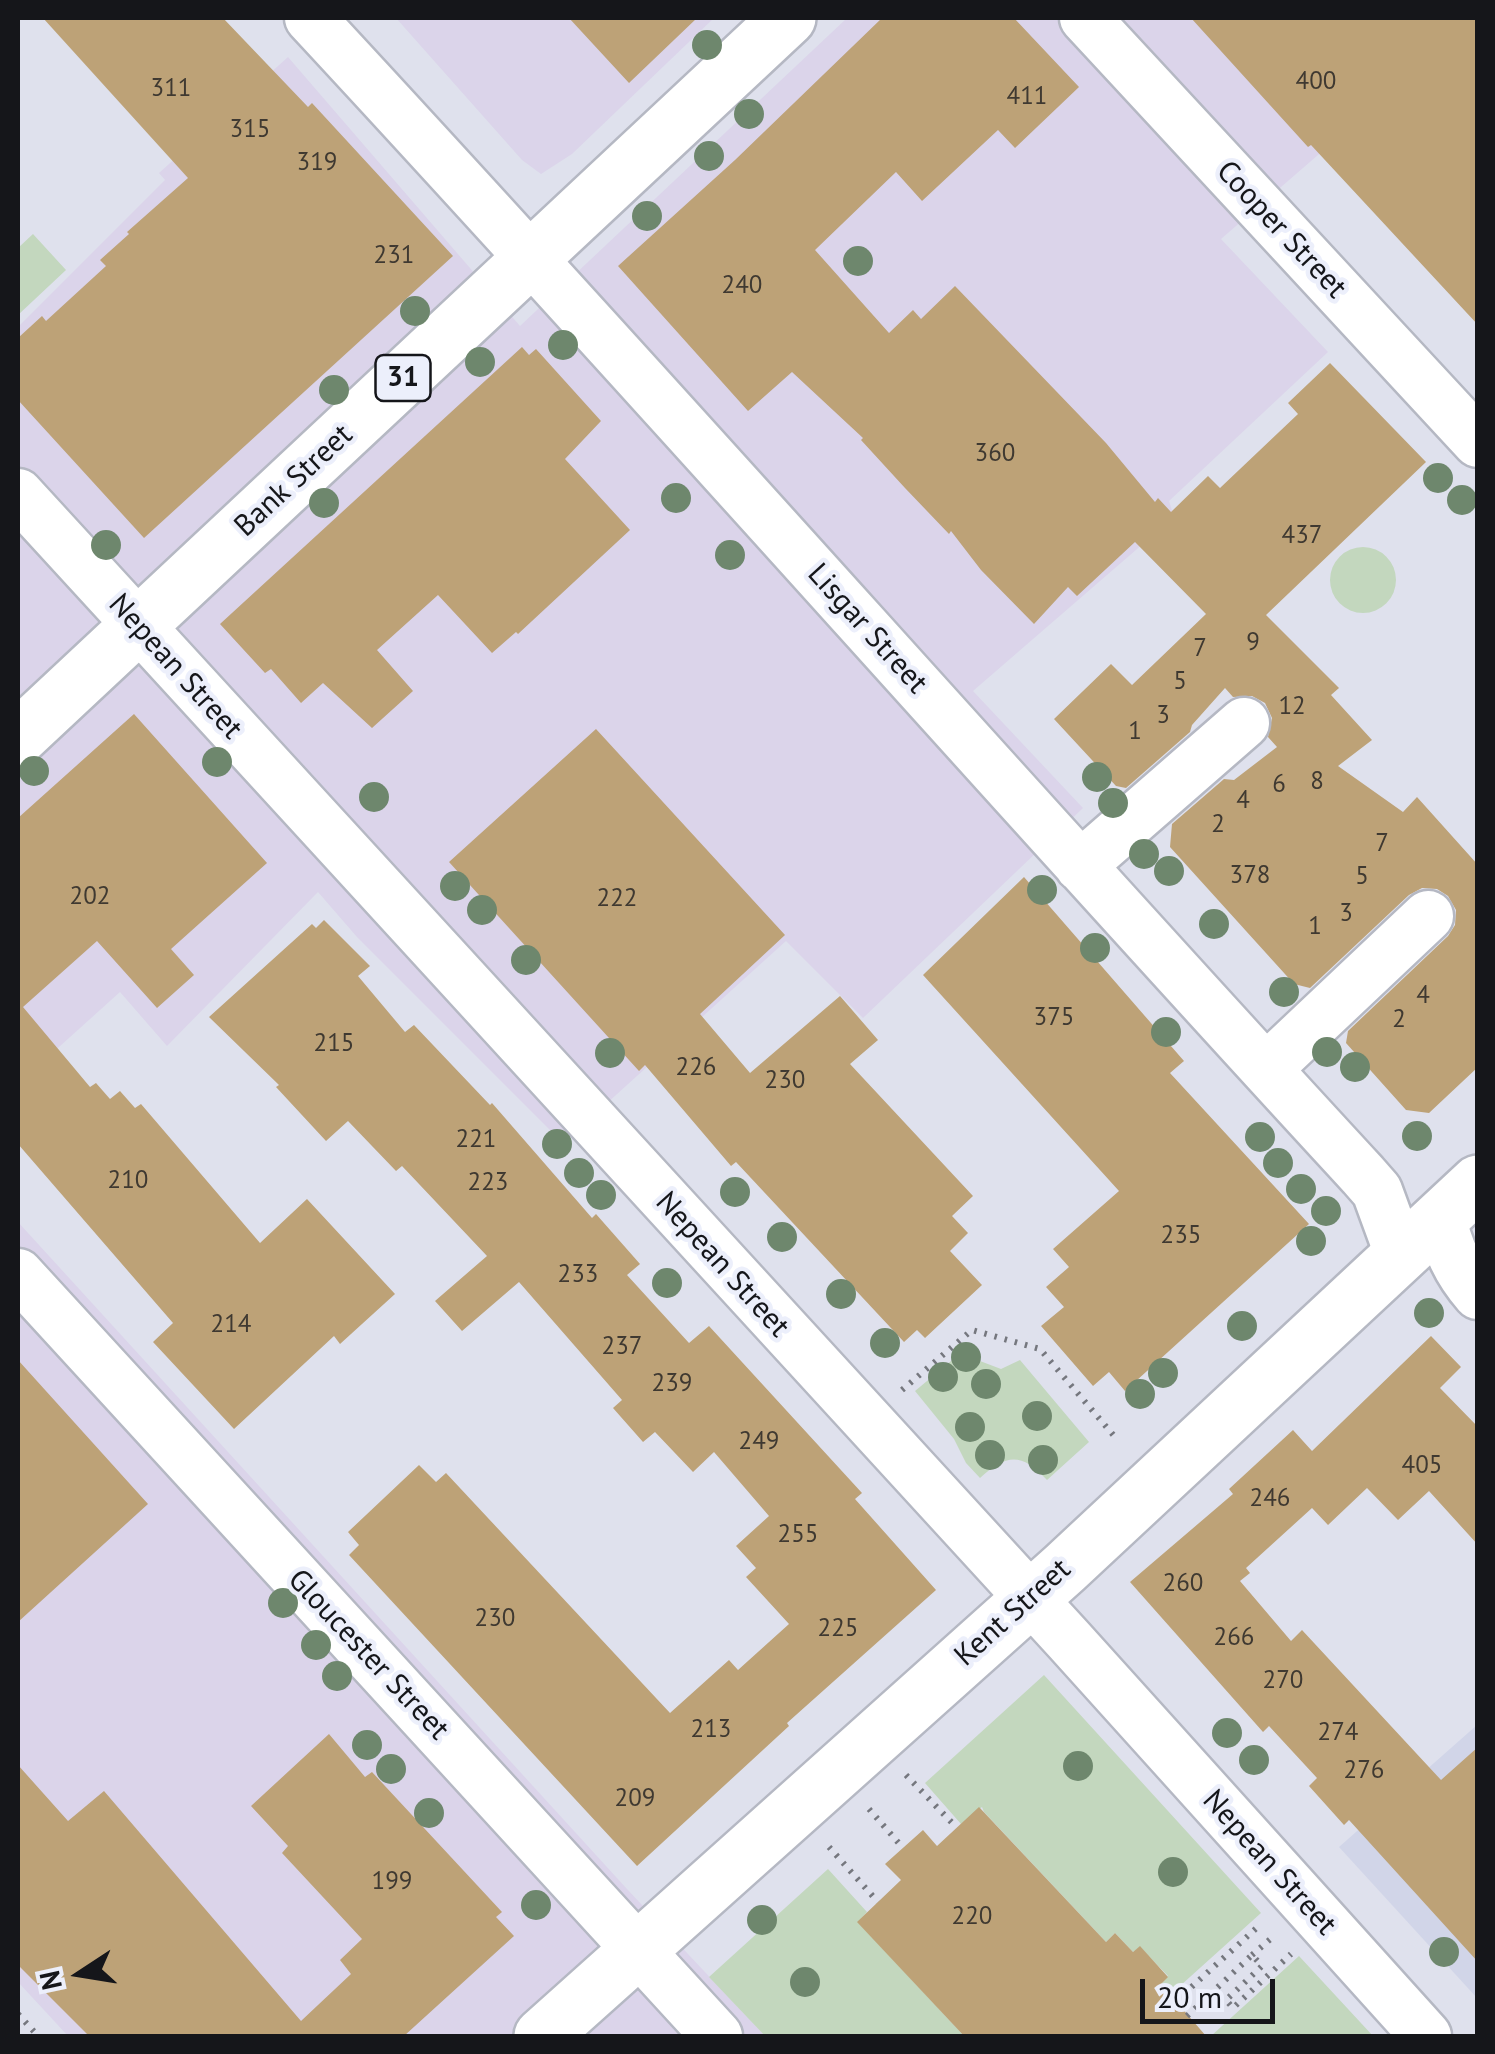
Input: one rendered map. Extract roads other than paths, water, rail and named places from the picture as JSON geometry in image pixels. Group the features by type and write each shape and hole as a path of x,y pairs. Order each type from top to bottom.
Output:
{"main road":[{"name":"Bank Street","path":"18,738 788,18"},
{"name":"Kent Street","path":"542,2036 1029,1599 1459,1200"}],"street":[{"name":"Lisgar Street","path":"310,18 532,257 1377,1191 1400,1254"},
{"name":"Cooper Street","path":"1085,18 1478,442"},
{"name":"Nepean Street","path":"18,494 1426,2036"},
{"path":"1080,866 1244,723"},
{"path":"1266,1070 1428,916"},
{"path":"1459,1200 1448,1248 1459,1273 1478,1294"},
{"name":"Gloucester Street","path":"18,1274 717,2036"}]}
